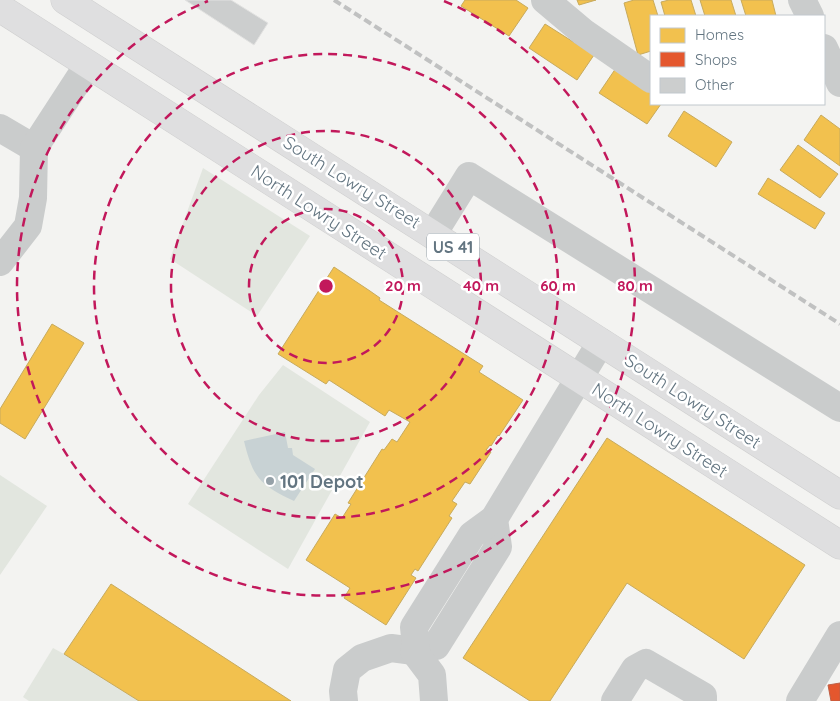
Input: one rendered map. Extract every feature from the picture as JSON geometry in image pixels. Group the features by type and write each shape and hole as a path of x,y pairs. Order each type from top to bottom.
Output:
{"main road":[{"name":"South Lowry Street","path":"65,0 840,495"},
{"name":"North Lowry Street","path":"0,8 840,545"}],"street":[{"path":"545,0 583,32 650,78"},
{"path":"802,0 810,15"},
{"path":"825,52 834,83"},
{"path":"0,262 28,226 32,198 34,148 88,65"},
{"path":"0,128 34,148"},
{"path":"433,234 469,176 840,408"},
{"path":"434,701 432,676 415,649 414,627 472,536 494,519 601,342"},
{"path":"800,701 840,635"},
{"path":"344,701 343,691 347,670 362,658 391,648 415,649"},
{"path":"615,701 635,669 646,663 703,696 703,701"}],"shaded area":[{"path":"203,168 310,236 257,316 170,259"},
{"name":"101 Depot","path":"283,365 370,422 288,569 188,504 259,395"},
{"path":"285,432 288,448 292,448 293,455 315,469 294,501 273,490 260,479 251,464 244,441"},
{"path":"0,475 47,506 0,575"},
{"path":"53,648 139,701 29,701 23,697"}],"building: Homes":[{"path":"465,0 516,0 528,8 509,36 461,6"},
{"path":"577,0 596,0 579,5"},
{"path":"634,0 653,0 658,15 650,15 650,51 638,55 624,3"},
{"path":"691,0 696,15 665,15 661,2"},
{"path":"700,0 731,0 736,15 705,15"},
{"path":"741,0 772,0 776,15 746,15"},
{"path":"545,24 594,55 577,80 529,48"},
{"path":"616,68 650,90 650,105 660,105 647,124 599,93"},
{"path":"684,111 732,142 716,167 668,136"},
{"path":"821,115 840,129 840,166 804,140"},
{"path":"798,145 838,174 820,198 780,170"},
{"path":"768,178 825,213 815,229 758,194"},
{"path":"334,267 380,298 379,300 483,366 479,372 523,400 499,436 486,450 491,452 470,484 465,482 452,501 457,504 449,516 452,518 418,571 415,569 411,575 416,578 386,625 344,598 350,588 306,560 335,514 342,518 351,504 348,503 382,449 384,450 392,439 397,442 410,422 389,410 385,416 329,380 326,384 278,354"},
{"path":"52,324 84,343 25,439 0,423 0,409"},
{"path":"607,438 805,565 744,659 627,583 550,701 530,701 463,658"},
{"path":"111,584 291,701 139,701 64,654"}],"building: Shops":[{"path":"840,683 840,701 831,701 828,685"}],"building: Other":[{"path":"185,0 231,0 268,23 254,45"}],"railway":[{"path":"334,0 840,324"}],"place":[{"name":"101 Depot","path":"270,481"}]}
